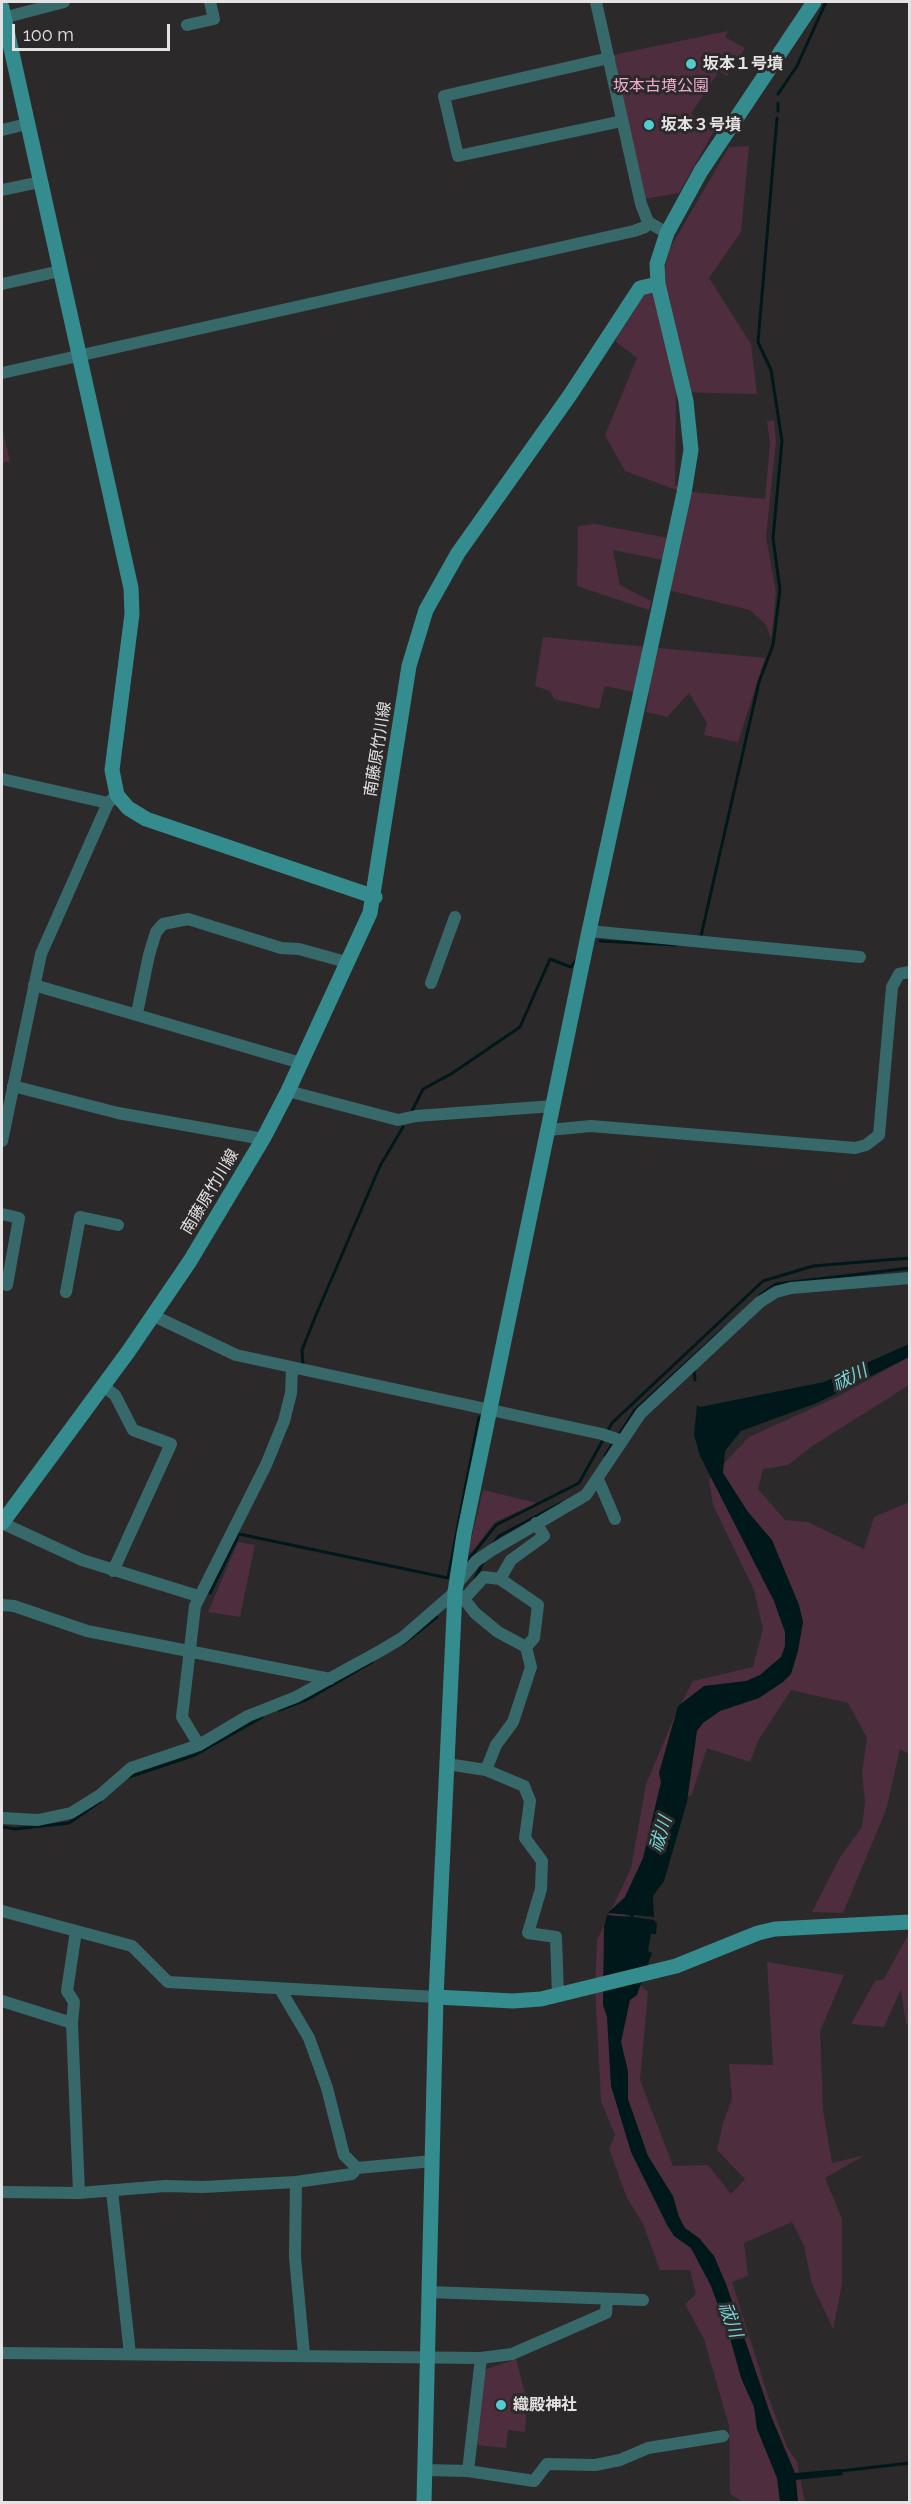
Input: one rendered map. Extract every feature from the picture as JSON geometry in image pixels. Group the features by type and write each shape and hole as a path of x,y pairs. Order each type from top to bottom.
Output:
{"street":[{"path":"2,1141 4,1116 13,1086 41,954 112,799 112,770 132,601 2,12 64,2"},
{"path":"187,25 214,19 210,2"},
{"path":"596,2 641,204 648,222 667,233"},
{"path":"424,2502 436,1997 457,1593 464,1534 589,931 684,493 691,450 686,401 658,284 658,254 667,233 724,132 806,4"},
{"path":"609,57 444,96 458,156 622,121"},
{"path":"2,130 27,124"},
{"path":"2,190 40,182"},
{"path":"2,373 634,231 645,227 648,222"},
{"path":"2,284 60,271"},
{"name":"南藤原竹川線","path":"3,1520 103,1386 190,1262 263,1139 288,1091 370,913 375,897 409,666 426,610 458,553 570,395 640,288 658,284"},
{"path":"2,779 112,799 146,819 375,897"},
{"path":"430,983 456,917"},
{"path":"137,1013 149,955 156,932 163,924 188,920 270,945 298,949 346,962"},
{"path":"589,931 860,957"},
{"path":"549,1130 591,1126 855,1149 866,1145 879,1136 892,987 899,975 909,972"},
{"path":"34,985 137,1013 301,1063"},
{"path":"13,1086 118,1113 263,1139"},
{"path":"288,1091 398,1120 416,1116 554,1106"},
{"path":"2,1214 19,1218 7,1285"},
{"path":"66,1292 80,1217 118,1225"},
{"path":"457,1593 480,1558 580,1499 597,1479 620,1440 641,1413 760,1302 776,1292 791,1288 909,1278"},
{"path":"152,1315 236,1355 292,1369 602,1434 620,1440"},
{"path":"199,1745 182,1717 198,1596 266,1465 285,1421 291,1393 292,1369"},
{"path":"103,1386 115,1395 133,1430 171,1444 113,1571"},
{"path":"597,1479 615,1519"},
{"path":"3,1520 37,1541 113,1571 198,1596"},
{"path":"500,1579 511,1560 544,1536 536,1523"},
{"path":"2,1818 38,1820 64,1816 100,1795 131,1768 199,1745 248,1716 296,1697 330,1679 402,1638 457,1593 484,1577 500,1579 538,1605 534,1638 526,1647"},
{"path":"457,1593 475,1613 498,1632 526,1647 531,1667 526,1690 513,1722 496,1745 486,1770"},
{"path":"2,1605 14,1606 87,1631 330,1679"},
{"path":"447,1764 486,1770 524,1786 530,1801 525,1838 542,1862 542,1889 528,1933 556,1937 558,1996"},
{"path":"2,1911 132,1946 168,1982 513,2001 558,1996 653,1973 697,1960 758,1933 775,1929 909,1922"},
{"path":"76,1931 67,1991 74,2001 72,2023 79,2193"},
{"path":"280,1989 309,2038 327,2088 344,2155 357,2168"},
{"path":"2,2001 72,2023"},
{"path":"2,2192 79,2193 163,2186 203,2187 296,2182 351,2174 357,2168 433,2161"},
{"path":"296,2182 295,2257 304,2355"},
{"path":"112,2191 130,2354"},
{"path":"429,2292 643,2300"},
{"path":"2,2353 428,2355 481,2358 512,2354 606,2313 607,2299"},
{"path":"468,2471 481,2358"},
{"path":"425,2470 468,2471 534,2481 547,2464 596,2465 620,2460 648,2448 723,2436"}],"green space":[{"name":"坂本古墳公園","path":"728,31 725,37 745,48 727,76 719,71 691,114 715,129 679,193 645,199 613,55"},
{"path":"749,146 741,232 709,278 751,344 757,394 676,392 675,485 692,492 765,499 770,444 767,421 774,420 776,441 766,537 776,592 771,639 766,625 750,610 668,590 673,562 613,550 620,585 651,601 649,610 577,586 578,526 595,524 678,540 690,495 625,471 605,435 637,358 615,341 646,293 662,278 670,248 729,147"},
{"path":"2,428 10,461 2,463"},
{"path":"543,637 765,658 738,742 704,735 707,723 689,693 667,717 646,712 649,695 605,686 599,709 554,699 550,691 535,686"},
{"path":"909,1357 909,1385 814,1445 788,1465 763,1469 758,1489 785,1520 808,1522 864,1549 874,1517 909,1502 909,1754 900,1749 886,1810 843,1913 812,1912 840,1857 862,1827 865,1802 862,1773 867,1738 848,1703 791,1690 759,1739 750,1762 707,1748 691,1796 662,1789 634,1904 610,1936 614,1960 648,1992 640,2080 673,2166 708,2165 731,2194 745,2179 717,2150 723,2123 732,2099 729,2064 773,2065 767,1962 844,1975 820,2031 823,2110 832,2163 865,2155 825,2178 842,2219 842,2284 833,2329 812,2284 804,2246 792,2222 744,2243 748,2276 732,2282 767,2393 787,2447 797,2462 805,2502 743,2502 730,2494 729,2426 704,2339 685,2304 696,2294 690,2270 660,2270 643,2224 627,2198 609,2149 615,2135 601,2101 595,1988 597,1940 631,1868 646,1784 676,1713 693,1681 753,1667 763,1629 754,1590 713,1505 709,1479 749,1437 835,1398"},
{"path":"483,1490 537,1503 495,1522 472,1552 468,1552"},
{"path":"238,1542 255,1545 240,1617 208,1612"},
{"path":"909,1933 909,2024 906,2024 901,1989 884,2027 851,2024 875,1981 884,1979"},
{"path":"516,2359 527,2401 525,2432 508,2430 506,2448 476,2445 484,2370"}],"water":[{"name":"祓川","path":"909,1344 909,1357 817,1403 741,1431 725,1451 723,1473 748,1512 772,1540 799,1605 803,1622 798,1651 791,1674 783,1682 759,1698 720,1711 703,1723 697,1731 687,1802 664,1881 653,1896 654,1917 634,1915 633,1917 654,1920 657,1924 656,1934 651,1934 648,1951 652,1953 637,1995 630,2000 621,2042 628,2071 628,2099 648,2156 673,2196 685,2228 699,2238 714,2256 726,2284 771,2416 795,2473 841,2469 843,2475 796,2480 798,2502 780,2502 777,2478 757,2429 754,2407 741,2378 730,2338 711,2286 691,2248 674,2236 667,2225 631,2152 611,2086 607,2017 603,2005 604,1927 607,1915 630,1917 630,1915 608,1913 625,1897 643,1858 661,1782 659,1773 678,1706 704,1686 746,1681 760,1675 781,1657 785,1646 785,1632 774,1601 700,1456 694,1435 697,1405 700,1407 824,1382"}],"waterway":[{"path":"778,94 797,66 826,2"},
{"path":"778,103 778,111"},
{"path":"701,936 759,682 773,645 780,590 773,538 782,441 771,370 758,342 777,118"},
{"path":"600,941 676,945"},
{"path":"412,1111 423,1089 451,1074 520,1027 550,959 571,967 576,960"},
{"path":"303,1366 302,1350 316,1315 380,1166 403,1127"},
{"path":"607,1432 612,1423 763,1281 813,1266 910,1258"},
{"path":"760,1295 776,1284 910,1268"},
{"path":"618,1436 635,1410 722,1330"},
{"path":"694,1371 695,1380"},
{"path":"210,1593 239,1534 448,1578 479,1417"},
{"path":"468,1560 496,1525 579,1483 604,1438"},
{"path":"605,1456 614,1441"},
{"path":"493,1544 499,1536 561,1503"},
{"path":"475,1579 484,1560"},
{"path":"403,1644 437,1617"},
{"path":"279,1710 308,1699 372,1662"},
{"path":"129,1777 195,1755 262,1717"},
{"path":"2,1827 15,1829 69,1823 101,1801"},
{"path":"840,2471 910,2463"}],"place":[{"name":"坂本１号墳","path":"691,64"},
{"name":"坂本３号墳","path":"649,125"},
{"name":"織殿神社","path":"501,2405"}]}
